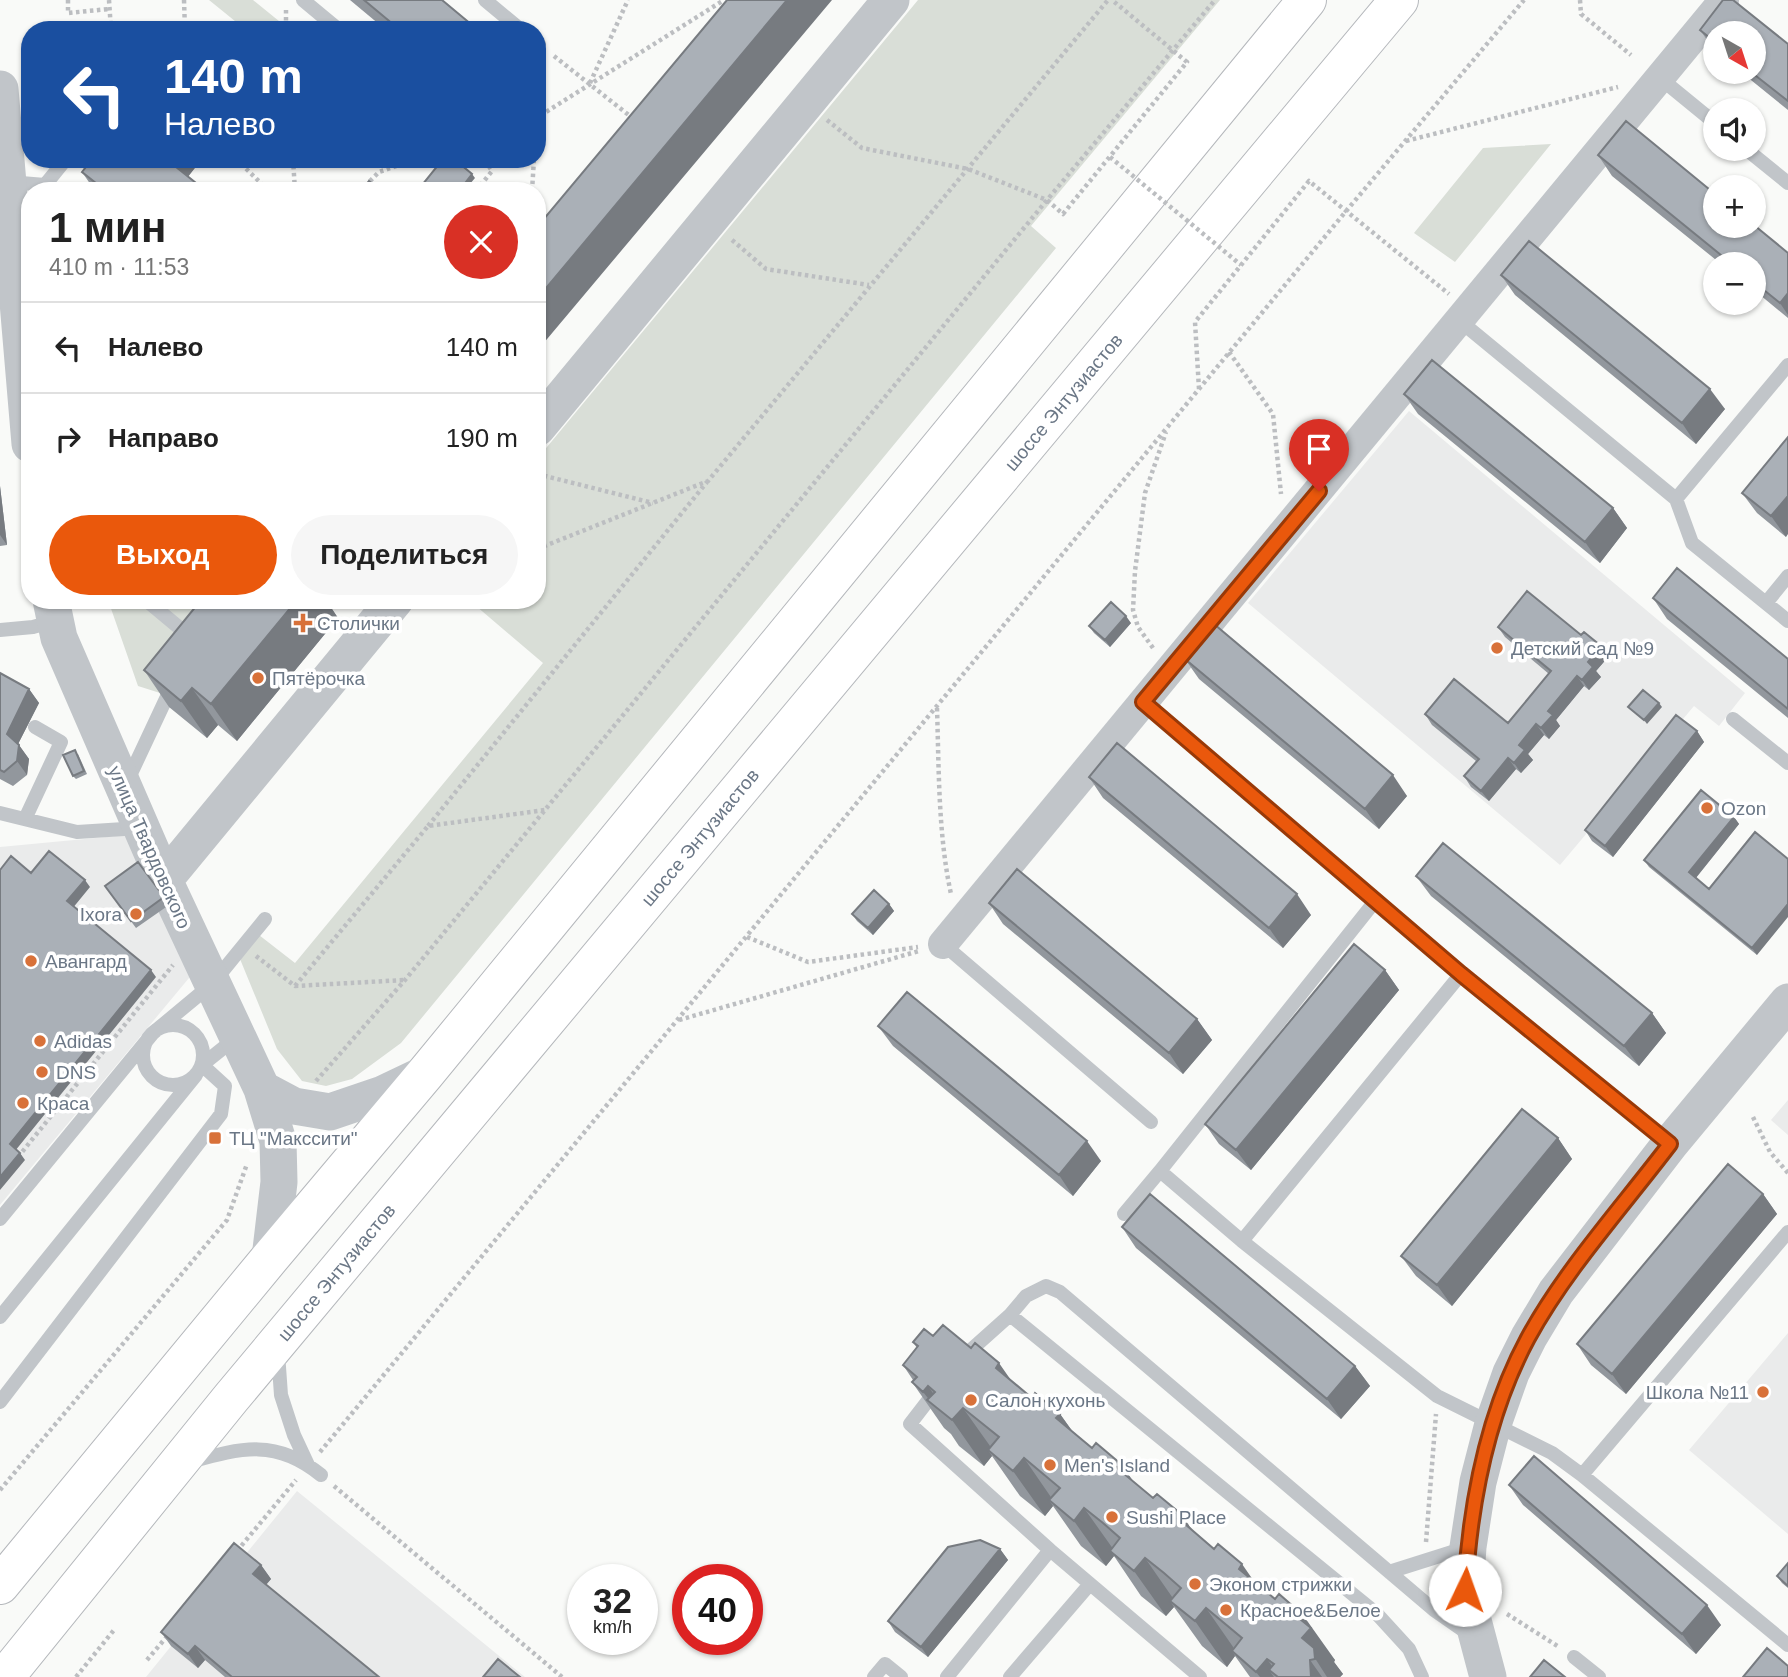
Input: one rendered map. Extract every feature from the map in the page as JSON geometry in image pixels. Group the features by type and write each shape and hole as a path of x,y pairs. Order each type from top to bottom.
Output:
{"highway":[{"path":"0,1585 425,1074 1307,0"},
{"name":"шоссе Энтузиастов","path":"5,1677 277,1343 1399,0"}],"street":[{"path":"546,417 891,0"},
{"path":"951,935 1724,0"},
{"path":"0,89 8,182 9,299 21,382"},
{"path":"164,880 381,609"},
{"name":"улица Твардовского","path":"53,611 59,638 141,828 262,1089 278,1141 279,1182 270,1258"},
{"path":"1484,1660 1465,1590 1468,1547 1478,1482 1493,1424 1511,1373 1556,1292 1670,1144 1788,1002"},
{"path":"262,1089 294,1106 330,1112 383,1094 425,1074"}],"lane":[{"path":"303,0 328,21"},
{"path":"485,0 510,21"},
{"path":"1660,78 1703,113"},
{"path":"1761,161 1788,183"},
{"path":"8,182 21,184"},
{"path":"1464,316 1676,499 1692,543 1788,621"},
{"path":"1676,499 1788,365"},
{"path":"1766,603 1788,576"},
{"path":"157,609 194,640 188,653"},
{"path":"0,630 33,627 53,611"},
{"path":"124,789 176,678"},
{"path":"1143,702 1461,974 1670,1144"},
{"path":"1733,719 1788,763"},
{"path":"25,819 61,742 35,727"},
{"path":"0,813 77,832 141,828"},
{"path":"1124,1214 1376,900"},
{"path":"0,1219 153,1033 212,984 265,919"},
{"path":"951,935 1151,1122"},
{"path":"1242,1241 1461,974"},
{"path":"0,1317 199,1070 204,1054 201,1042 194,1033 184,1027 172,1025 153,1033 145,1045 143,1057 146,1068 153,1077 163,1083 175,1085 186,1082 199,1070 237,1037"},
{"path":"0,1402 221,1114 225,1086 199,1070"},
{"path":"1160,1171 1242,1241 1437,1396 1552,1452 1788,1645"},
{"path":"1583,1475 1788,1232"},
{"path":"1200,1677 1050,1550 910,1424 960,1359 1010,1315 1026,1296 1046,1286 1060,1292 1389,1572 1484,1660"},
{"path":"1010,1315 1377,1614 1409,1649 1422,1677"},
{"path":"277,1343 281,1395 294,1435 309,1465"},
{"path":"175,1466 230,1451 271,1449 309,1465 321,1475"},
{"path":"1389,1572 1468,1547"},
{"path":"947,1677 1050,1550"},
{"path":"1010,1677 1090,1584"},
{"path":"1571,1655 1599,1677"},
{"path":"874,1677 885,1664 901,1677"}],"path":[{"path":"68,0 68,13 109,9"},
{"path":"110,0 110,21"},
{"path":"184,0 185,21"},
{"path":"285,0 286,21"},
{"path":"589,84 628,0"},
{"path":"546,112 724,0"},
{"path":"295,986 870,285 968,169 1110,0 1187,62 1063,214 1047,200 968,169 862,148 806,103"},
{"path":"315,1082 405,980 1215,0"},
{"path":"232,1557 1347,210 1524,0"},
{"path":"1580,0 1581,13 1632,55"},
{"path":"546,50 636,121"},
{"path":"1405,141 1573,97 1660,78"},
{"path":"1110,157 1241,265"},
{"path":"245,168 260,182"},
{"path":"369,182 379,172 391,168"},
{"path":"483,182 492,171 490,168"},
{"path":"1199,389 1195,322 1309,181 1347,210 1464,316"},
{"path":"708,221 766,269 870,285"},
{"path":"1230,352 1273,414 1283,533"},
{"path":"1167,427 1145,493 1133,610 1138,627 1170,670"},
{"path":"546,476 654,503"},
{"path":"546,545 708,481"},
{"path":"936,707 951,935"},
{"path":"428,826 545,810"},
{"path":"747,936 808,962 951,935"},
{"path":"678,1020 951,935"},
{"path":"242,945 295,986 405,980"},
{"path":"13,1164 177,960"},
{"path":"1753,1117 1770,1152 1788,1173"},
{"path":"0,1490 227,1220 248,1161"},
{"path":"1424,1560 1437,1396"},
{"path":"321,1475 562,1677"},
{"path":"1507,1614 1571,1655"},
{"path":"147,1660 173,1629"},
{"path":"76,1677 114,1630"}],"shaded area":[{"path":"209,0 253,0 279,21 235,21"},
{"path":"918,0 1220,0 1031,226 1056,248 401,1043 352,1079 326,1086 302,1081 277,1049 240,959 259,935 295,963 543,663 480,609 546,609 546,448"},
{"path":"1551,144 1455,262 1414,233 1483,148"},
{"name":"Детский сад №9","path":"1409,411 1745,693 1719,726 1694,706 1560,865 1248,603"},
{"path":"111,609 205,609 166,714 160,693 138,686"},
{"path":"127,835 199,966 0,1205 0,847"},
{"path":"1788,1100 1788,1135 1771,1120"},
{"name":"Школа №11","path":"1788,1333 1788,1534 1689,1450"},
{"path":"297,1491 525,1677 146,1677"}],"building":[{"path":"364,0 442,0 467,21 389,21"},
{"path":"727,0 787,0 546,288 546,216"},
{"path":"1723,0 1733,0 1759,21 1707,21"},
{"path":"1766,26 1788,44 1788,101 1766,84"},
{"path":"1626,121 1703,184 1703,238 1766,238 1766,235 1788,253 1788,293 1780,303 1766,292 1766,252 1717,252 1598,155"},
{"path":"85,168 177,168 195,182 95,182 82,172"},
{"path":"436,168 465,168 472,174 466,182 424,182"},
{"path":"1529,241 1710,389 1682,423 1501,275"},
{"path":"1432,360 1613,508 1585,542 1404,394"},
{"path":"1788,437 1788,496 1771,516 1742,493"},
{"path":"1677,568 1788,659 1788,709 1653,598"},
{"path":"1527,591 1581,635 1584,632 1601,646 1588,662 1593,667 1582,680 1577,676 1548,711 1553,715 1541,728 1536,724 1519,745 1525,750 1514,763 1508,758 1481,791 1464,776 1479,759 1425,714 1454,679 1508,723 1551,671 1498,627"},
{"path":"1111,602 1126,616 1105,640 1089,626"},
{"path":"194,609 290,609 211,704 192,688 181,701 144,670"},
{"path":"1214,624 1393,775 1365,809 1185,659"},
{"path":"0,673 29,689 7,734 19,745 17,761 4,772 0,770"},
{"path":"1643,690 1659,703 1644,720 1628,707"},
{"path":"1676,715 1697,731 1605,846 1585,830"},
{"path":"1117,743 1297,894 1269,928 1089,777"},
{"path":"75,750 84,771 73,776 63,755"},
{"path":"1701,790 1734,817 1689,872 1709,889 1755,832 1788,859 1788,904 1752,948 1644,860"},
{"path":"1443,843 1652,1013 1624,1046 1416,876"},
{"path":"49,851 85,880 67,901 151,970 10,1144 20,1153 0,1177 0,870 11,856 31,873"},
{"path":"138,862 164,897 131,921 105,886"},
{"path":"1017,869 1197,1019 1169,1053 989,903"},
{"path":"874,890 889,904 868,928 852,914"},
{"path":"1354,944 1385,970 1236,1150 1205,1124"},
{"path":"907,992 1087,1141 1059,1175 878,1026"},
{"path":"1522,1109 1558,1138 1437,1285 1401,1256"},
{"path":"1728,1164 1763,1194 1612,1374 1577,1344"},
{"path":"1150,1194 1355,1366 1327,1399 1122,1227"},
{"path":"943,1325 971,1348 975,1343 999,1363 996,1368 1032,1398 1035,1393 1060,1414 1056,1418 1092,1448 1096,1443 1121,1464 1117,1468 1153,1498 1157,1494 1181,1514 1178,1518 1214,1549 1218,1544 1242,1564 1239,1569 1275,1599 1279,1594 1303,1615 1300,1619 1311,1628 1302,1638 1314,1648 1315,1659 1310,1660 1311,1677 1278,1677 1269,1670 1274,1664 1267,1659 1256,1672 1232,1651 1242,1638 1206,1608 1195,1621 1170,1601 1181,1588 1164,1573 1145,1558 1134,1571 1110,1551 1120,1538 1103,1523 1084,1508 1074,1521 1049,1500 1060,1488 1024,1458 1013,1471 988,1450 999,1437 963,1408 952,1420 927,1400 935,1392 928,1386 923,1392 912,1382 917,1377 903,1365 918,1346 913,1342 924,1329 933,1336"},
{"path":"1534,1456 1707,1605 1682,1634 1509,1485"},
{"path":"980,1540 1000,1549 921,1647 888,1621 948,1547"},
{"path":"234,1543 261,1565 253,1574 379,1677 232,1677 195,1646 188,1654 161,1632"},
{"path":"1788,1563 1788,1586 1777,1576"},
{"path":"1767,1648 1788,1666 1788,1677 1743,1677"},
{"path":"498,1659 520,1677 483,1677"},
{"path":"1544,1660 1565,1677 1530,1677"}],"place":[{"name":"Столички","path":"303,623"},
{"name":"Детский сад №9","path":"1497,648"},
{"name":"Пятёрочка","path":"258,678"},
{"name":"Ozon","path":"1707,808"},
{"name":"Ixora","path":"136,914"},
{"name":"Авангард","path":"31,961"},
{"name":"Adidas","path":"40,1041"},
{"name":"DNS","path":"42,1072"},
{"name":"Краса","path":"23,1103"},
{"name":"ТЦ \"Макссити\"","path":"215,1138"},
{"name":"Школа №11","path":"1763,1392"},
{"name":"Салон кухонь","path":"971,1400"},
{"name":"Men's Island","path":"1050,1465"},
{"name":"Sushi Place","path":"1112,1517"},
{"name":"Эконом стрижки","path":"1195,1584"},
{"name":"Красное&Белое","path":"1226,1610"}],"route":[{"path":"1319,491 1143,702 1461,974 1670,1144 1556,1292 1511,1373 1493,1424 1478,1482 1468,1547 1465,1590"}]}
